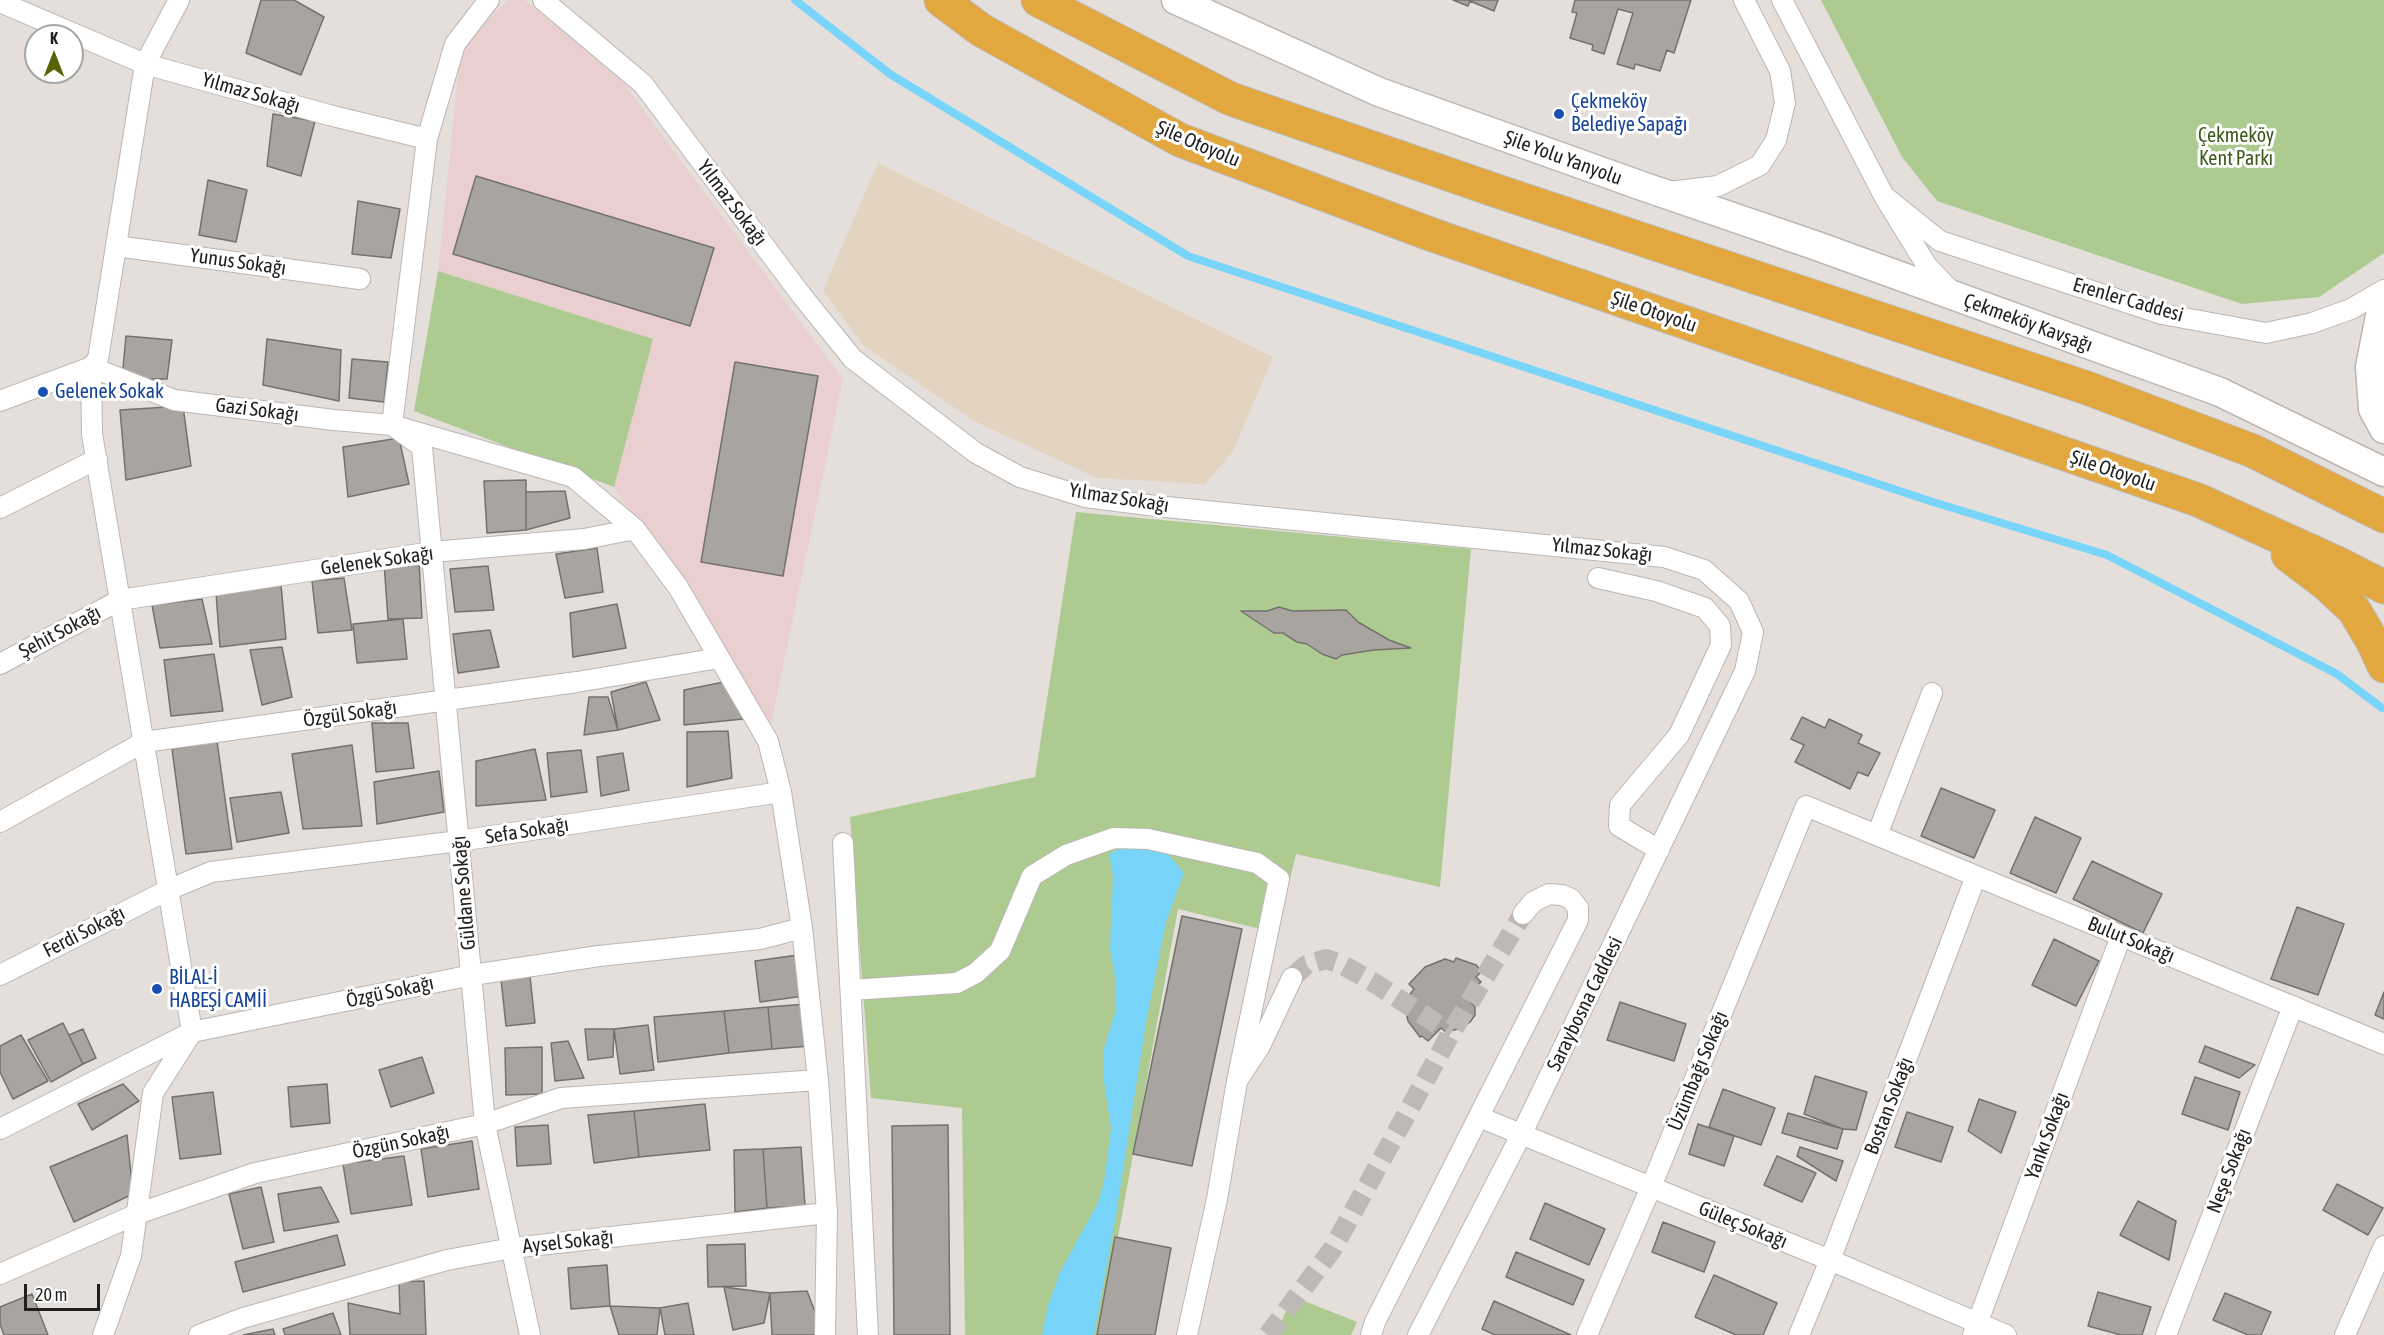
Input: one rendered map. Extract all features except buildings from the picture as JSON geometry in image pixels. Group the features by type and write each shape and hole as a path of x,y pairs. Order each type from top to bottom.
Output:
{"highway":[{"name":"Şile Otoyolu","path":"941,0 981,30 1180,140 1430,234 2198,500 2337,563 2384,587"},
{"path":"1038,0 1231,99 1508,195 2087,388 2253,451 2384,516"},
{"path":"2222,511 2325,583 2354,610 2384,666"}],"main road":[{"name":"Şile Yolu Yanyolu","path":"1176,0 1379,92 1957,297"},
{"name":"Çekmeköy Kavşağı","path":"1957,297 2220,392 2384,472"},
{"path":"2384,310 2380,316 2370,367 2373,409 2384,429"}],"street":[{"path":"0,401 91,367 98,359 145,64 179,0"},
{"path":"392,425 427,139 456,44 489,0"},
{"name":"Yılmaz Sokağı","path":"543,0 643,84 802,296 853,358 976,453 1020,477 1085,497 1664,557 1704,570 1739,601 1753,632 1745,670"},
{"path":"1663,193 1718,186 1760,165 1776,140 1785,103 1780,71 1744,0"},
{"name":"Çekmeköy Kavşağı","path":"1782,0 1884,196 1927,267 1957,297"},
{"name":"Yılmaz Sokağı","path":"0,2 31,7 145,64 329,115 427,139"},
{"name":"Erenler Caddesi","path":"1884,196 1940,241 2162,314 2266,333 2312,323 2351,309 2384,290"},
{"name":"Yunus Sokağı","path":"116,246 360,279"},
{"path":"91,367 92,434 192,1032 153,1093 131,1256 102,1335"},
{"name":"Gazi Sokağı","path":"91,367 174,400 392,425 573,477 635,529 678,586 768,741 781,792 802,928 818,1080 827,1213"},
{"name":"Güldane Sokağı","path":"392,425 422,447 486,1124 530,1335"},
{"path":"0,508 97,459"},
{"name":"Gelenek Sokağı","path":"120,600 432,552 584,539 635,529"},
{"path":"1598,578 1656,591 1705,608 1720,626 1721,645 1679,735 1620,805 1619,826 1659,850"},
{"name":"Şehit Sokağı","path":"0,664 120,600"},
{"name":"Özgül Sokağı","path":"0,822 144,742 577,682 719,658"},
{"name":"Saraybosna Caddesi","path":"1418,1335 1522,1133 1745,670"},
{"path":"1877,836 1932,693"},
{"name":"Sefa Sokağı","path":"168,890 212,872 459,841 781,792"},
{"name":"Bulut Sokağı","path":"1806,806 2384,1044"},
{"name":"Üzümbağı Sokağı","path":"1587,1335 1651,1187 1806,806"},
{"path":"850,990 957,983 976,973 1000,951 1032,876 1066,855 1114,838 1148,839 1257,863 1279,879 1237,1081 1217,1199 1187,1335"},
{"path":"843,843 868,1335"},
{"name":"Bostan Sokağı","path":"1799,1335 1830,1260 1976,876"},
{"name":"Ferdi Sokağı","path":"0,975 168,890"},
{"path":"1371,1335 1380,1311 1578,920 1578,908 1571,899 1562,895 1549,894 1533,902 1523,914"},
{"name":"Özgü Sokağı","path":"0,1129 192,1032 472,975 599,956 760,939 802,928"},
{"name":"Yankı Sokağı","path":"1975,1329 2121,936"},
{"path":"1237,1081 1260,1046 1292,978"},
{"name":"Neşe Sokağı","path":"2166,1335 2292,1006"},
{"name":"Özgün Sokağı","path":"0,1274 137,1214 255,1173 486,1124 561,1098 818,1080"},
{"name":"Güleç Sokağı","path":"1479,1117 1830,1260 1975,1329 2006,1335"},
{"path":"825,1335 827,1213"},
{"name":"Aysel Sokağı","path":"199,1335 243,1318 436,1263 512,1248 827,1213"},
{"path":"2345,1335 2384,1246"}],"shaded area":[{"path":"508,0 525,0 621,80 843,379 771,724 614,487 652,339 438,271 461,47"},
{"path":"878,163 1273,357 1233,451 1205,484 1097,478 974,421 864,346 823,291"}],"green space":[{"name":"Çekmeköy Kent Parkı","path":"1821,0 2384,0 2384,253 2319,297 2242,304 1937,201 1902,157"},
{"path":"438,271 653,339 614,487 414,411"},
{"path":"1076,512 1471,549 1440,887 1296,854 1277,933 1178,909 1100,1335 965,1335 962,1108 871,1098 850,817 1035,777"},
{"path":"1292,1296 1357,1322 1351,1335 1276,1335"}],"water":[{"path":"1148,844 1169,855 1184,873 1166,922 1146,1022 1116,1215 1094,1335 1042,1335 1048,1306 1060,1272 1098,1203 1104,1182 1111,1129 1104,1081 1104,1048 1116,1009 1116,984 1110,948 1113,876 1109,854 1127,845"}],"waterway":[{"path":"795,0 890,74 1188,256 1933,502 2107,555 2337,674 2382,708"}],"tunnel":[{"path":"1268,1335 1332,1250 1451,1033 1523,914"},
{"path":"1292,978 1306,965 1326,959 1341,964 1451,1033"}],"place":[{"name":"Çekmeköy Belediye Sapağı","path":"1559,114"},
{"name":"Gelenek Sokak","path":"43,392"},
{"name":"BİLAL-İ HABEŞİ CAMİİ","path":"157,989"}]}
